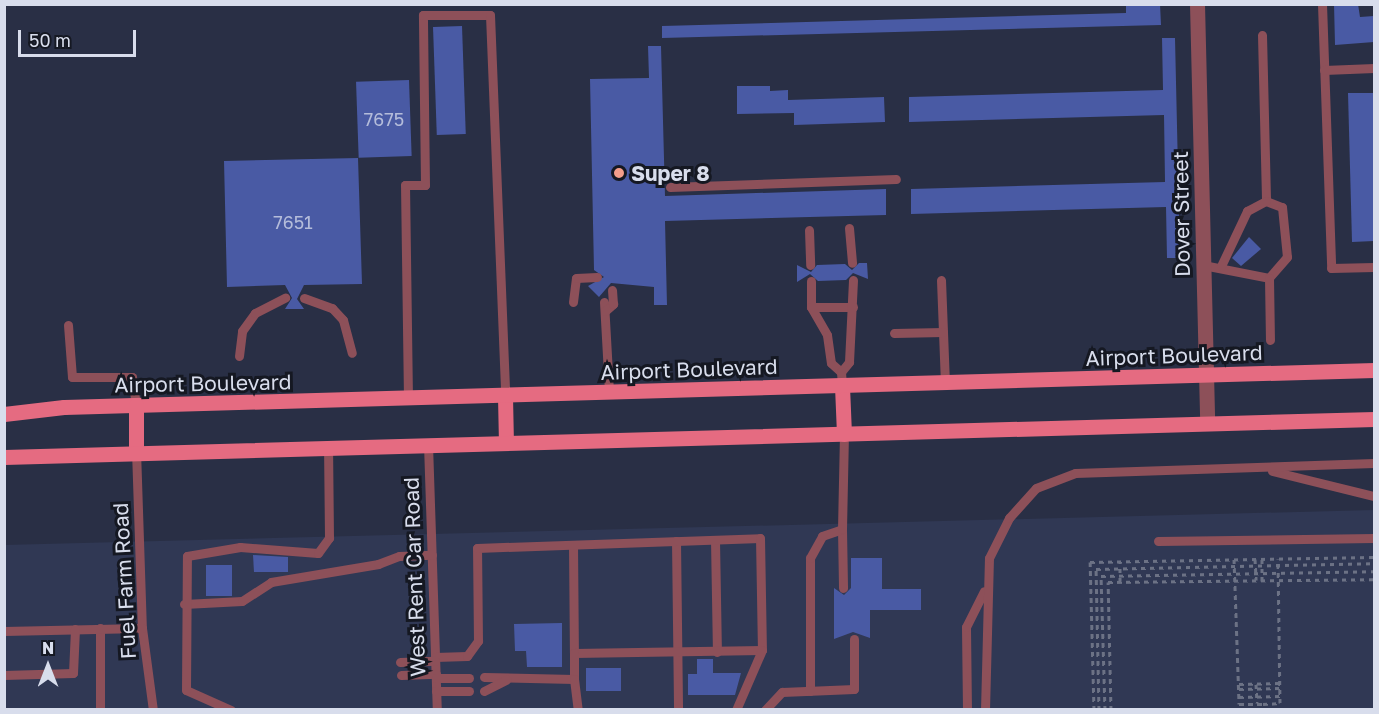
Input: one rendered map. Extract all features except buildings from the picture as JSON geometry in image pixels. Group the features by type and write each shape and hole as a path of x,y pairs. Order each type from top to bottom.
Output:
{"main road":[{"name":"Airport Boulevard","path":"4,414 136,405 505,396 842,379 945,383 1374,370"},
{"path":"842,379 844,434"},
{"path":"505,396 506,442"},
{"path":"136,405 136,450"},
{"path":"4,457 136,450 1374,419"}],"street":[{"name":"Dover Street","path":"1197,4 1207,423"}],"lane":[{"path":"408,399 405,184 424,184 423,15 421,4"},
{"path":"1322,4 1330,268 1374,267"},
{"path":"423,15 490,15 505,396"},
{"path":"1262,35 1266,201"},
{"path":"1324,70 1374,68"},
{"path":"670,187 896,179"},
{"path":"1221,266 1246,211 1266,201 1282,207 1287,257 1269,278 1270,340"},
{"path":"849,228 852,264"},
{"path":"809,230 810,265"},
{"path":"1203,265 1221,266 1239,276 1269,278"},
{"path":"573,302 576,278 597,277"},
{"path":"842,379 849,362 853,280"},
{"path":"941,280 945,383"},
{"path":"811,281 811,307 827,335 831,363 842,379"},
{"path":"609,392 604,306 613,304 612,290"},
{"path":"239,356 242,331 255,313 285,298"},
{"path":"304,298 332,308 343,320 352,353"},
{"path":"811,307 853,307"},
{"path":"68,325 72,377 132,377 136,405"},
{"path":"894,333 943,332"},
{"path":"843,588 844,434"},
{"name":"West Rent Car Road","path":"428,444 437,710"},
{"path":"231,710 186,690 185,562 197,551 282,546 300,554 326,546 328,446"},
{"name":"Fuel Farm Road","path":"136,450 142,628 153,710"},
{"path":"985,710 986,588 989,558 1009,518 1036,488 1075,473 1374,463"},
{"path":"1234,467 1283,472 1374,496"},
{"path":"810,691 812,545 842,529"},
{"path":"400,662 467,656 475,650 477,548 760,538 762,650 736,710"},
{"path":"1158,541 1374,538"},
{"path":"715,540 717,652"},
{"path":"676,541 678,710"},
{"path":"573,544 574,679 578,710"},
{"path":"184,604 242,601 271,582 378,564 399,556 432,555"},
{"path":"967,710 966,627 986,588"},
{"path":"100,628 100,710"},
{"path":"4,631 142,628"},
{"path":"4,675 73,673 75,629"},
{"path":"765,710 782,692 854,689 854,639"},
{"path":"574,653 762,650"},
{"path":"401,675 469,678"},
{"path":"986,675 991,710"},
{"path":"484,677 574,679"},
{"path":"484,691 508,679"},
{"path":"436,691 469,691"}],"path":[{"path":"1094,710 1090,562 1374,557"},
{"path":"1234,559 1239,704 1263,704 1280,703 1278,559"},
{"path":"1255,559 1256,580"},
{"path":"1262,559 1262,581"},
{"path":"1114,562 1114,582"},
{"path":"1120,562 1120,582"},
{"path":"1099,710 1096,569 1374,563"},
{"path":"1235,566 1239,697 1263,697 1281,696 1278,565"},
{"path":"1105,710 1101,576 1374,571"},
{"path":"1235,574 1239,690 1280,690 1278,573"},
{"path":"1111,710 1108,582 1374,579"},
{"path":"1236,581 1239,685 1280,683 1278,580"},
{"path":"1256,684 1257,704"},
{"path":"1262,684 1263,704"}],"shaded area":[{"path":"1374,510 1374,709 5,709 4,545"}],"place":[{"name":"Super 8","path":"619,173"}]}
